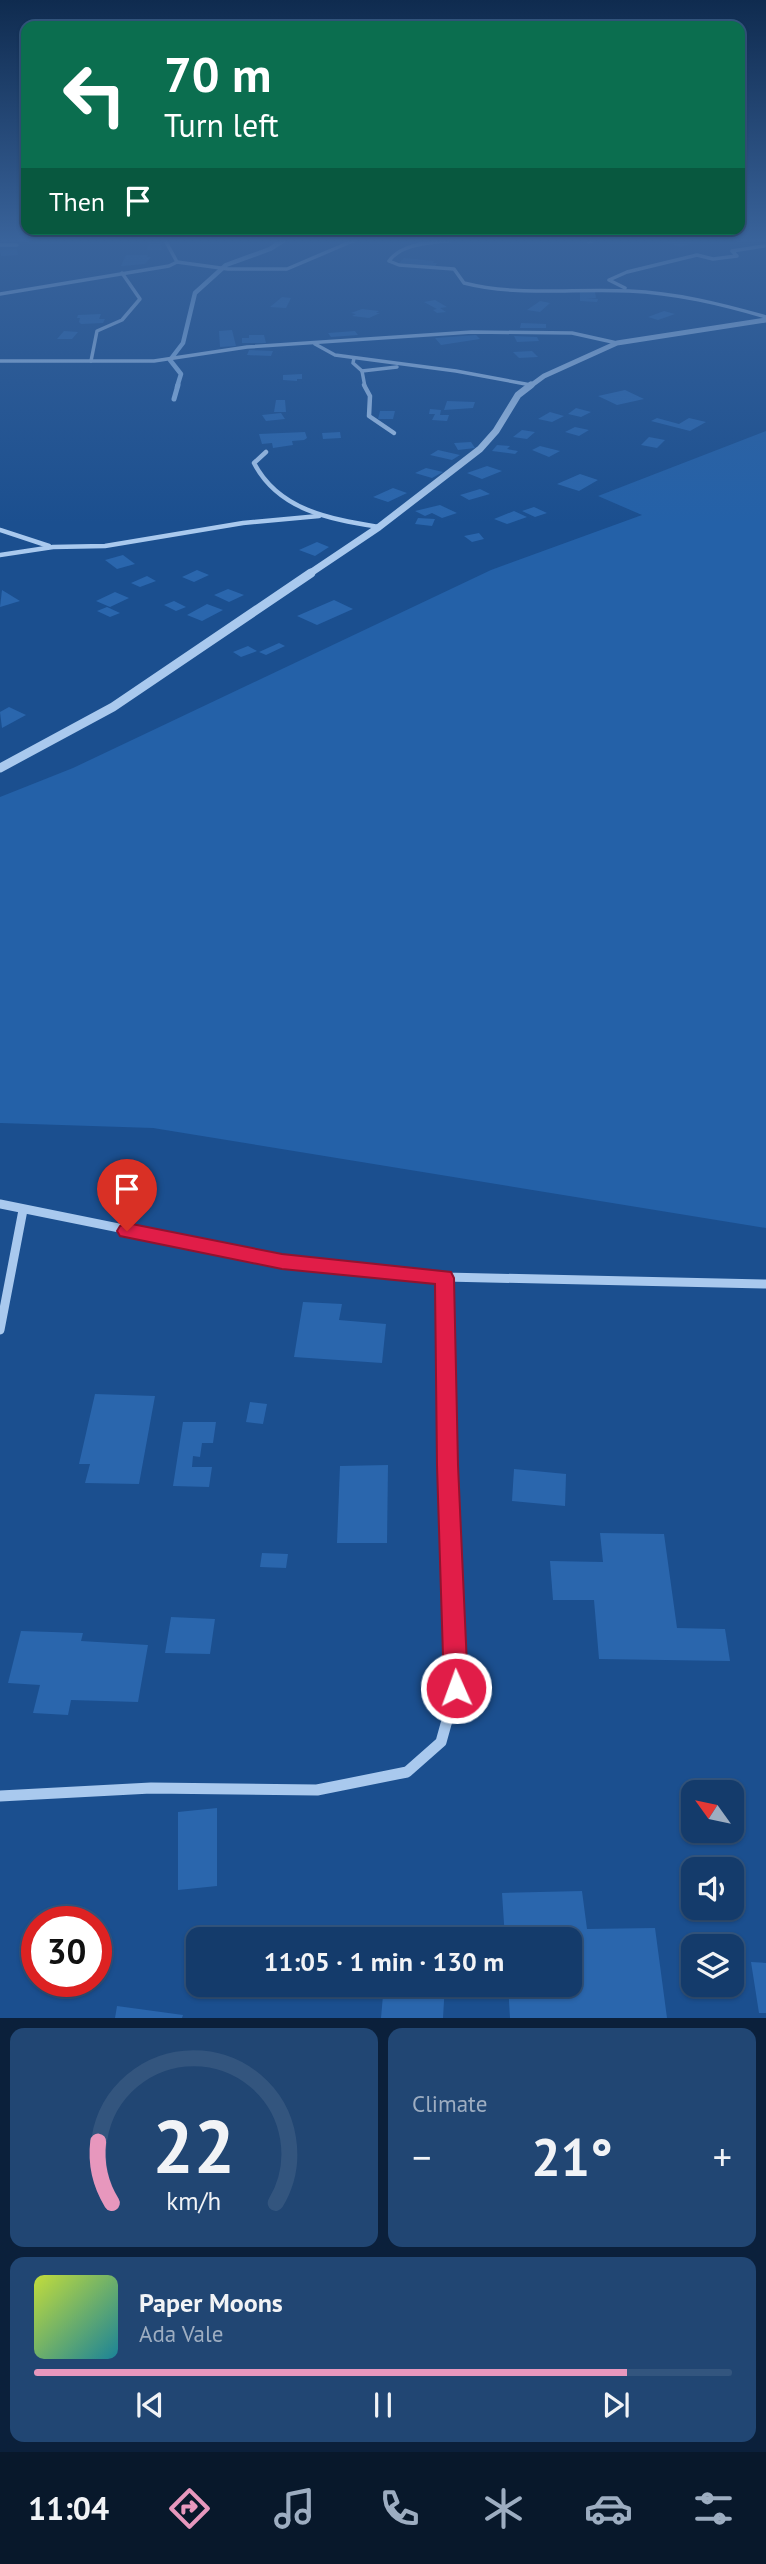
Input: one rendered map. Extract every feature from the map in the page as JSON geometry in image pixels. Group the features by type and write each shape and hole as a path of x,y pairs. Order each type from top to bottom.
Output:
{"street":[{"path":"91,361 96,334"},
{"path":"0,361 154,361 247,347 453,334"},
{"path":"574,334 617,344"},
{"path":"0,768 113,707 379,527 480,449 496,431 518,395 531,385 573,360 617,344 676,334"},
{"path":"315,343 325,351 354,358 456,371 531,385"},
{"path":"354,358 355,366 362,371 407,366"},
{"path":"362,371 363,383 370,396 369,416 394,433"},
{"path":"265,452 254,463 259,475 319,516"},
{"path":"0,555 53,547 131,543 243,523 319,516 379,527"},
{"path":"0,530 53,547"},
{"path":"0,1204 282,1261 444,1278 766,1284"},
{"path":"0,1331 23,1210"},
{"path":"0,1796 151,1788 317,1790 407,1772 441,1742 456,1688 447,1465 444,1278"}],"shaded area":[{"path":"766,431 766,1228 153,1128 0,1123 0,797 73,768 491,570 642,515 598,496"}],"building":[{"path":"61,334 76,334 72,339 57,339"},
{"path":"219,334 233,334 236,346 220,347"},
{"path":"329,334 358,335 331,337"},
{"path":"249,335 264,335 266,343 242,343 242,338 249,338"},
{"path":"476,335 480,339 441,345 435,338"},
{"path":"514,336 537,337 539,341 517,342"},
{"path":"249,350 273,351 271,356 247,355"},
{"path":"532,351 538,357 519,358 513,352"},
{"path":"302,374 302,379 297,381 283,380 283,375"},
{"path":"625,390 644,399 617,405 598,396"},
{"path":"276,400 285,400 286,412 274,412"},
{"path":"447,401 475,402 473,408 444,410"},
{"path":"576,408 591,412 581,417 568,414"},
{"path":"430,409 441,410 440,415 449,415 447,421 432,420 435,414 429,414"},
{"path":"380,411 395,411 393,419 378,419"},
{"path":"550,412 564,416 552,422 538,419"},
{"path":"281,413 285,419 266,421 262,415"},
{"path":"657,418 679,424 689,418 706,422 690,431 651,421"},
{"path":"575,427 589,430 579,436 565,432"},
{"path":"522,430 535,432 527,439 513,437"},
{"path":"305,432 307,438 304,440 273,448 272,443 262,444 259,434"},
{"path":"340,432 341,438 323,439 322,433"},
{"path":"649,437 665,440 657,448 641,445"},
{"path":"471,442 475,448 458,450 454,443"},
{"path":"497,445 510,446 507,449 518,451 515,454 492,451"},
{"path":"540,446 560,451 549,457 532,450"},
{"path":"438,450 460,455 452,460 430,455"},
{"path":"487,466 502,471 482,479 467,473"},
{"path":"426,468 443,472 432,478 415,473"},
{"path":"580,474 598,480 579,491 557,484"},
{"path":"393,488 407,493 388,502 373,497"},
{"path":"480,489 490,494 469,500 460,495"},
{"path":"440,505 457,513 442,518 432,513 425,516 415,511"},
{"path":"534,507 547,513 535,517 522,511"},
{"path":"514,511 527,517 507,524 494,519"},
{"path":"418,518 435,519 432,526 415,524"},
{"path":"479,533 484,539 472,542 464,536"},
{"path":"317,542 329,547 315,556 299,550"},
{"path":"123,555 135,564 117,569 105,560"},
{"path":"197,570 209,575 194,582 182,577"},
{"path":"147,576 156,581 140,587 131,583"},
{"path":"228,589 244,595 229,602 214,595"},
{"path":"2,590 20,601 0,607"},
{"path":"115,592 129,598 110,607 96,601"},
{"path":"334,600 353,609 317,625 297,616"},
{"path":"174,601 186,607 176,611 164,605"},
{"path":"207,604 223,610 202,621 187,615"},
{"path":"107,607 120,613 110,617 97,611"},
{"path":"279,643 285,646 266,655 259,652"},
{"path":"248,646 257,651 241,657 233,652"},
{"path":"9,707 26,715 2,728 0,712"},
{"path":"303,1302 342,1304 339,1320 386,1324 382,1363 294,1357"},
{"path":"95,1394 155,1396 139,1484 85,1483 90,1464 79,1464"},
{"path":"250,1402 267,1404 263,1424 246,1422"},
{"path":"183,1422 216,1422 213,1443 202,1443 200,1457 193,1456 192,1467 212,1467 209,1487 173,1486"},
{"path":"388,1465 387,1543 337,1543 340,1466"},
{"path":"514,1469 566,1474 565,1506 512,1501"},
{"path":"600,1533 664,1534 677,1628 725,1629 730,1661 599,1659 594,1600 553,1600 550,1561 603,1562"},
{"path":"262,1553 288,1554 286,1568 260,1567"},
{"path":"171,1617 215,1619 210,1654 165,1653"},
{"path":"21,1631 83,1633 81,1641 148,1645 138,1702 71,1700 68,1715 33,1713 40,1685 8,1683"},
{"path":"217,1808 217,1886 178,1890 178,1812"},
{"path":"582,1891 587,1929 655,1928 667,2018 510,2018 509,1997 582,1997 582,1927 504,1927 502,1893"},
{"path":"751,1962 766,1963 766,2013 759,2013"},
{"path":"383,1997 444,1997 443,2018 381,2018"},
{"path":"117,2006 183,2015 182,2018 115,2018"}],"waterway":[{"path":"177,387 181,374 170,360 183,343 185,334"},
{"path":"174,399 178,385"}],"route":[{"path":"127,1231 282,1261 444,1278 447,1465 456,1688"}]}
